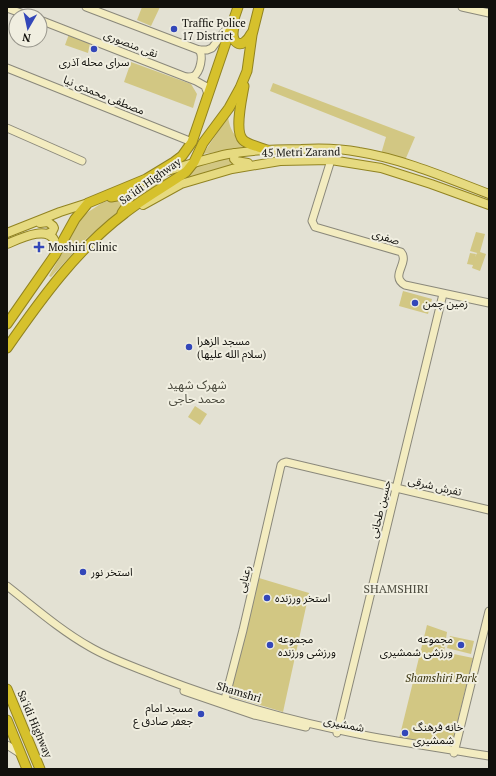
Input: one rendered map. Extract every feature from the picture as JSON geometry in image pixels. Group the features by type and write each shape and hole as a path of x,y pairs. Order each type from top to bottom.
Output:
{"highway":[{"name":"Sa'idi Highway","path":"7,348 69,266 92,242 131,209 186,172 194,162 203,142 236,97 247,71 252,35 259,7"},
{"name":"Sa'idi Highway","path":"7,324 55,255 75,219 91,202 146,178 179,159 192,142 237,9"},
{"path":"237,9 233,34 235,41 241,43 247,40 255,21"},
{"path":"247,71 239,121 240,134 242,139 246,142 267,150"},
{"path":"91,202 122,195 128,197 128,204 118,219"},
{"name":"Sa'idi Highway","path":"7,689 40,769"},
{"path":"7,723 27,769"}],"main road":[{"name":"45 Metri Zarand","path":"146,178 194,162 235,153 267,150 331,148 359,152 405,164 489,194"},
{"path":"235,153 234,159 236,161 257,164"},
{"name":"45 Metri Zarand","path":"118,219 181,184 232,168 280,161 331,160 381,168 489,205"},
{"path":"28,226 60,212 91,202"},
{"path":"7,233 44,222 50,223 54,226 52,232 47,234"},
{"path":"7,244 36,234 44,233 55,240 55,255"}],"street":[{"path":"86,7 199,50 207,50 212,48 232,21"},
{"path":"462,7 489,13"},
{"name":"نقی منصوری","path":"48,23 187,77 205,86 208,94"},
{"path":"187,77 195,76 197,73 202,58 199,50"},
{"name":"مصطفی محمدی نیا","path":"7,68 192,142"},
{"path":"7,128 82,161"},
{"name":"صفری","path":"331,160 312,222 315,227 401,252 403,259 398,279 404,285 489,303"},
{"name":"حسین طحانی","path":"333,731 396,488 443,294"},
{"name":"تفرش شرقی","path":"283,463 286,462 489,510"},
{"name":"رعنایی","path":"224,703 242,636 279,472 283,463"},
{"name":"Shamshri","path":"7,586 74,640 136,670 232,705"},
{"name":"Shamshri","path":"7,591 34,609"},
{"path":"489,611 454,752 489,756"},
{"name":"شمشیری","path":"232,705 333,731 454,752 489,761"},
{"path":"7,745 21,754"}],"green space":[{"path":"142,7 160,7 151,26 137,20"},
{"path":"69,34 90,43 88,53 65,45"},
{"path":"131,62 191,84 197,94 193,108 124,82"},
{"path":"273,83 415,137 406,158 404,160 381,154 386,137 270,91"},
{"path":"228,117 229,123 235,135 251,147 203,154"},
{"path":"231,157 231,162 239,166 176,184 194,168"},
{"path":"173,176 145,192 132,202 124,193"},
{"path":"119,197 126,200 123,207 86,239 51,277 49,276 67,245 76,223 82,216 102,203"},
{"path":"476,232 485,234 480,252 486,254 480,271 472,268 473,265 467,264 470,253 476,254 475,257 477,253 481,254 470,251"},
{"name":"زمین چمن","path":"403,291 432,299 428,314 399,306"},
{"path":"195,406 207,414 200,425 188,417"},
{"name":"مجموعه ورزشی ورزنده","path":"259,578 309,593 283,712 230,696"},
{"name":"Shamshiri Park","path":"427,625 447,632 444,652 473,658 451,748 399,739"},
{"name":"مجموعه ورزشی شمشیری","path":"450,636 474,641 471,654 447,648"}],"place":[{"name":"Traffic Police 17 District","path":"174,29"},
{"name":"سرای محله آذری","path":"94,49"},
{"name":"Moshiri Clinic","path":"39,247"},
{"name":"زمین چمن","path":"415,303"},
{"name":"مسجد الزهرا (سلام الله علیها)","path":"189,347"},
{"name":"استخر نور","path":"83,572"},
{"name":"استخر ورزنده","path":"267,598"},
{"name":"مجموعه ورزشی ورزنده","path":"270,645"},
{"name":"مجموعه ورزشی شمشیری","path":"461,645"},
{"name":"مسجد امام جعفر صادق ع","path":"201,714"},
{"name":"خانه فرهنگ شمشیری","path":"405,733"}],"district":[{"name":"شهرک شهید محمد حاجی","path":"197,391"},
{"name":"SHAMSHIRI","path":"396,588"}]}
